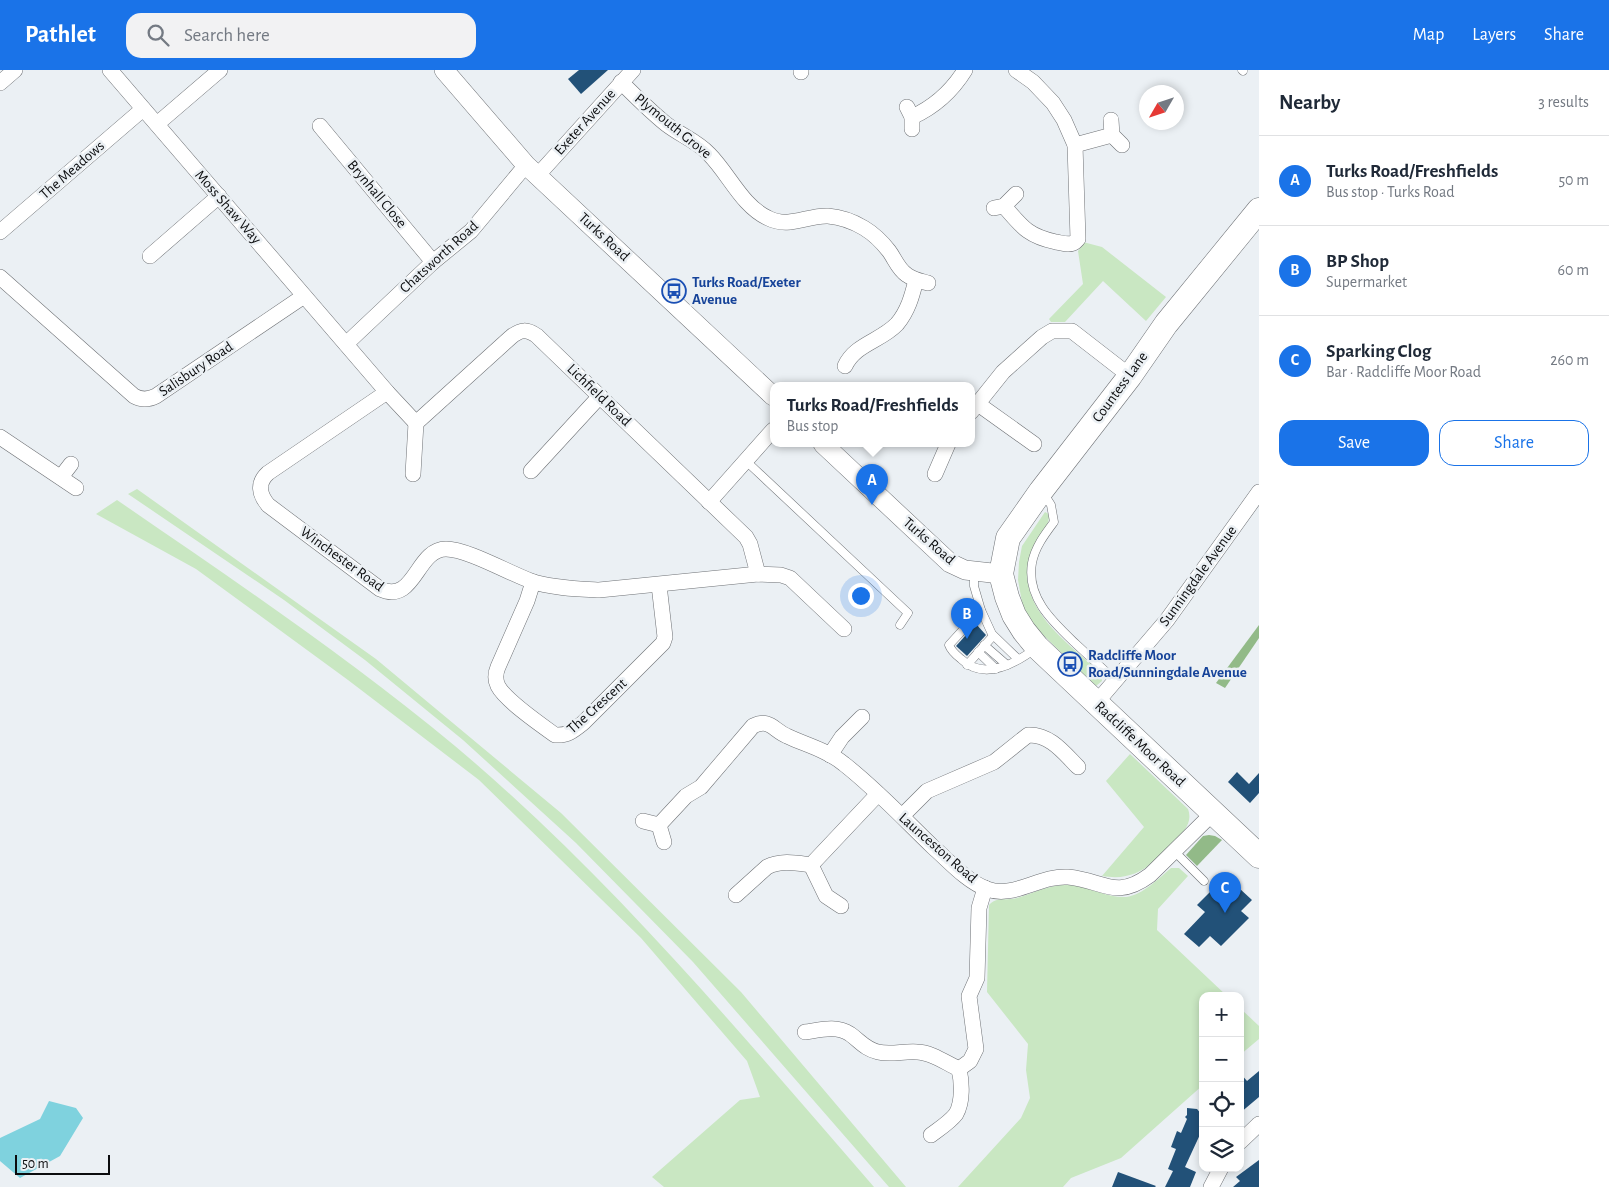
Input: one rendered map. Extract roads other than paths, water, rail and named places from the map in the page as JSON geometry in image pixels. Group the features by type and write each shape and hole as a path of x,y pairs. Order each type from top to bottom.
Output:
{"main road":[{"name":"Countess Lane","path":"1001,574 1008,538 1130,376 1166,324 1259,210"},
{"name":"Radcliffe Moor Road","path":"1001,574 1014,615 1024,631 1028,653 1096,704 1259,856"}],"street":[{"path":"0,83 15,70"},
{"name":"Moss Shaw Way","path":"110,70 387,392 416,423"},
{"path":"156,124 220,70"},
{"name":"Turks Road","path":"444,70 532,170 770,393"},
{"name":"Exeter Avenue","path":"532,170 633,70"},
{"path":"911,118 929,109 948,92 965,70"},
{"path":"1016,70 1033,82 1053,103 1064,120 1075,146 1078,238 1075,242 1068,244 1032,235 1024,230 999,207 1016,194"},
{"name":"Plymouth Grove","path":"621,82 666,124 698,143 710,154 757,212 780,223 794,223 827,216 840,218 862,226 889,251 899,268 906,275 922,282 896,324 844,358"},
{"name":"The Meadows","path":"0,232 143,109"},
{"name":"Brynhall Close","path":"321,125 433,262"},
{"path":"1075,146 1115,133"},
{"name":"Chatsworth Road","path":"346,344 433,262 471,231 532,170"},
{"path":"150,256 219,196"},
{"name":"Salisbury Road","path":"0,277 138,399 156,396 304,296"},
{"name":"Lichfield Road","path":"416,423 517,332 530,331 746,537 750,544 758,574"},
{"path":"975,407 1014,361 1052,331 1072,331 1130,376"},
{"name":"Winchester Road","path":"387,392 268,473 260,487 263,499 268,505 380,589 388,592 402,589 408,584 428,557 442,549 451,549 463,553 533,582 581,590 659,585 758,574 781,575 790,578 844,629"},
{"path":"532,472 600,396"},
{"path":"975,409 1016,436 1034,444"},
{"path":"413,474 416,423"},
{"path":"710,502 770,434"},
{"path":"0,436 76,488"},
{"name":"Turks Road","path":"827,447 950,563 965,570 1001,574"},
{"path":"935,474 941,451"},
{"path":"62,477 71,464"},
{"name":"Sunningdale Avenue","path":"1096,704 1167,620 1259,492"},
{"name":"The Crescent","path":"533,582 527,601 498,667 497,684 505,695 555,735 563,736 583,723 660,647 665,637 659,585"},
{"path":"830,755 842,737 864,716"},
{"name":"Launceston Road","path":"659,825 686,796 701,786 753,726 768,723 782,734 813,746 847,766 953,866 985,888 1003,892 1050,878 1066,877 1078,878 1117,888 1139,884 1150,876 1213,813"},
{"path":"902,816 927,791 994,762 1028,735 1042,736 1049,739 1059,757 1078,767"},
{"path":"811,865 878,794"},
{"path":"643,821 659,825 664,842"},
{"path":"736,895 754,886 767,867 773,864 780,862 811,865"},
{"path":"811,865 826,896 844,906"},
{"path":"959,1070 970,1060 976,1049 969,996 977,978 979,908 985,888"},
{"path":"805,1032 825,1024 850,1034 870,1050 881,1053 918,1052 927,1054 959,1070"},
{"path":"934,1129 954,1116 958,1111 962,1086 959,1070"},
{"path":"1244,1138 1259,1124"},
{"path":"1211,1187 1219,1172"}],"lane":[{"path":"746,462 908,613 900,625"},
{"path":"1042,491 1051,505 1054,522 1038,545 1032,561 1031,576 1035,592 1043,609 1053,622 1116,681"},
{"path":"974,571 974,586 981,610 993,636 1028,653"},
{"path":"981,610 949,645 950,649 967,665 983,669 996,669 1028,653"},
{"path":"967,665 993,636"},
{"path":"984,645 1007,665"},
{"path":"978,652 996,669"},
{"path":"1174,852 1204,881"}],"water":[{"path":"49,1101 76,1108 83,1118 60,1156 20,1178 0,1161 0,1138 40,1119"}],"place":[{"name":"Turks Road/Exeter Avenue","path":"674,291"},
{"name":"Turks Road/Freshfields","path":"872,505"},
{"name":"BP Shop","path":"967,639"},
{"name":"Radcliffe Moor Road/Sunningdale Avenue","path":"1070,664"},
{"name":"Sparking Clog","path":"1225,913"}]}
